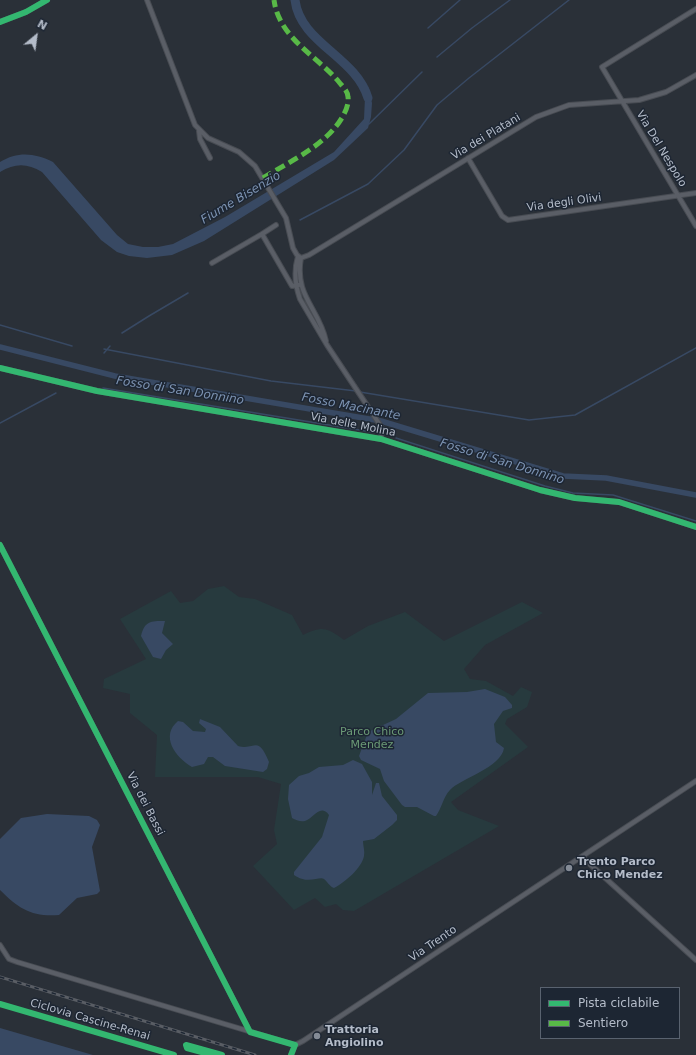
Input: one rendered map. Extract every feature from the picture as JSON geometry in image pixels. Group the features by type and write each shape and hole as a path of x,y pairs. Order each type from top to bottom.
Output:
{"street":[{"path":"0,22 26,12 47,0"},
{"path":"147,0 170,58 186,105 199,130 200,138 210,158"},
{"name":"Via Del Nespolo","path":"696,9 602,67 696,226"},
{"name":"Via dei Platani","path":"300,257 309,255 533,119 555,109 577,104 639,100 657,95 696,75"},
{"path":"199,130 208,138 239,152 248,158 264,179 281,208 287,222 293,248 300,257 299,285 304,296 324,328 327,345 379,424 382,432 381,439"},
{"name":"Via degli Olivi","path":"468,158 506,220 696,193"},
{"path":"212,263 276,225"},
{"path":"262,234 292,286 299,285"},
{"name":"Via delle Molina","path":"0,368 97,391 381,439 540,490 575,498 619,502 696,527"},
{"name":"Via dei Bassi","path":"0,545 77,692 250,1032"},
{"name":"Via Trento","path":"295,1045 696,781"},
{"path":"582,857 696,960"},
{"path":"0,945 9,959 17,962 295,1045 291,1055"}],"green space":[{"name":"Parco Chico Mendez","path":"224,586 239,597 255,599 292,615 303,635 315,630 324,629 333,632 344,640 368,626 405,612 444,641 522,602 543,613 485,645 464,669 470,679 486,681 513,696 521,687 532,692 527,707 507,719 505,724 528,747 451,802 458,810 499,826 354,911 343,910 336,904 325,907 315,898 294,910 253,866 277,844 274,830 281,784 258,777 155,777 157,735 130,713 130,694 103,688 104,679 146,659 120,619 171,591 180,603 193,601 208,589"}],"water":[{"path":"368,86 372,103 371,117 368,128 334,160 204,241 172,255 147,258 129,256 117,252 101,240 42,172 31,167 21,165 5,169 0,172 0,162 13,156 26,154 46,159 53,162 117,235 128,244 143,247 158,247 173,244 225,217 334,152 364,119 365,97 361,88"},
{"path":"155,621 165,621 162,633 173,644 166,650 161,659 153,657 141,636 144,627 149,623"},
{"path":"485,689 505,697 512,705 512,708 503,711 494,724 496,742 504,748 496,761 450,790 436,816 417,807 405,807 402,805 384,781 380,769 361,760 359,756 368,732 396,719 428,693 467,692"},
{"path":"200,719 220,727 238,746 249,747 256,745 262,748 269,762 267,769 263,772 225,766 213,757 208,757 204,764 192,767 186,763 175,752 170,740 170,733 178,721 183,722 193,731 205,732 206,729 199,723"},
{"path":"353,760 362,764 372,782 372,795 376,783 379,783 382,796 397,815 397,820 374,839 363,841 363,861 352,875 338,886 334,888 322,878 308,880 299,878 294,875 294,872 322,837 329,815 326,812 320,811 305,821 292,818 288,799 289,785 299,776 309,773 319,767 343,765"},
{"path":"47,814 89,816 97,820 100,825 92,847 100,891 97,894 77,898 59,915 41,915 33,913 20,907 0,890 0,839 21,818"},
{"path":"0,1028 93,1055 0,1055"}],"waterway":[{"name":"Fiume Bisenzio","path":"295,0 299,15 307,28 352,71 362,84 368,98"},
{"path":"428,28 460,0"},
{"path":"437,57 472,28 510,0"},
{"path":"300,220 368,184 404,150 437,105 469,78 569,0"},
{"path":"369,124 422,72"},
{"path":"122,333 188,293"},
{"path":"0,325 72,346"},
{"path":"104,353 110,346"},
{"name":"Fosso Macinante","path":"0,347 115,376 381,421 563,476 606,478 696,495"},
{"path":"360,392 529,420 575,415 696,348"},
{"path":"104,349 271,381 356,391"},
{"name":"Fosso di San Donnino","path":"103,388 372,432"},
{"path":"0,423 56,393"},
{"name":"Fosso di San Donnino","path":"396,438 545,486 573,493 613,495 696,521"}],"railway":[{"path":"0,977 255,1055"}],"marked path":[{"path":"263,178 304,153 327,136 342,118 348,102 348,95 343,87 330,72 291,36 283,25 277,13 274,0"}],"cycle path":[{"path":"0,22 26,12 47,0"},
{"path":"0,368 97,391 381,439 540,490 575,498 619,502 696,527"},
{"path":"0,545 250,1032 295,1045 291,1055"},
{"name":"Ciclovia Cascine-Renai","path":"0,1004 174,1055"},
{"path":"212,1055 187,1048 186,1045 222,1055"}],"place":[{"name":"Trento Parco Chico Mendez","path":"569,868"},
{"name":"Trattoria Angiolino","path":"317,1036"}]}
